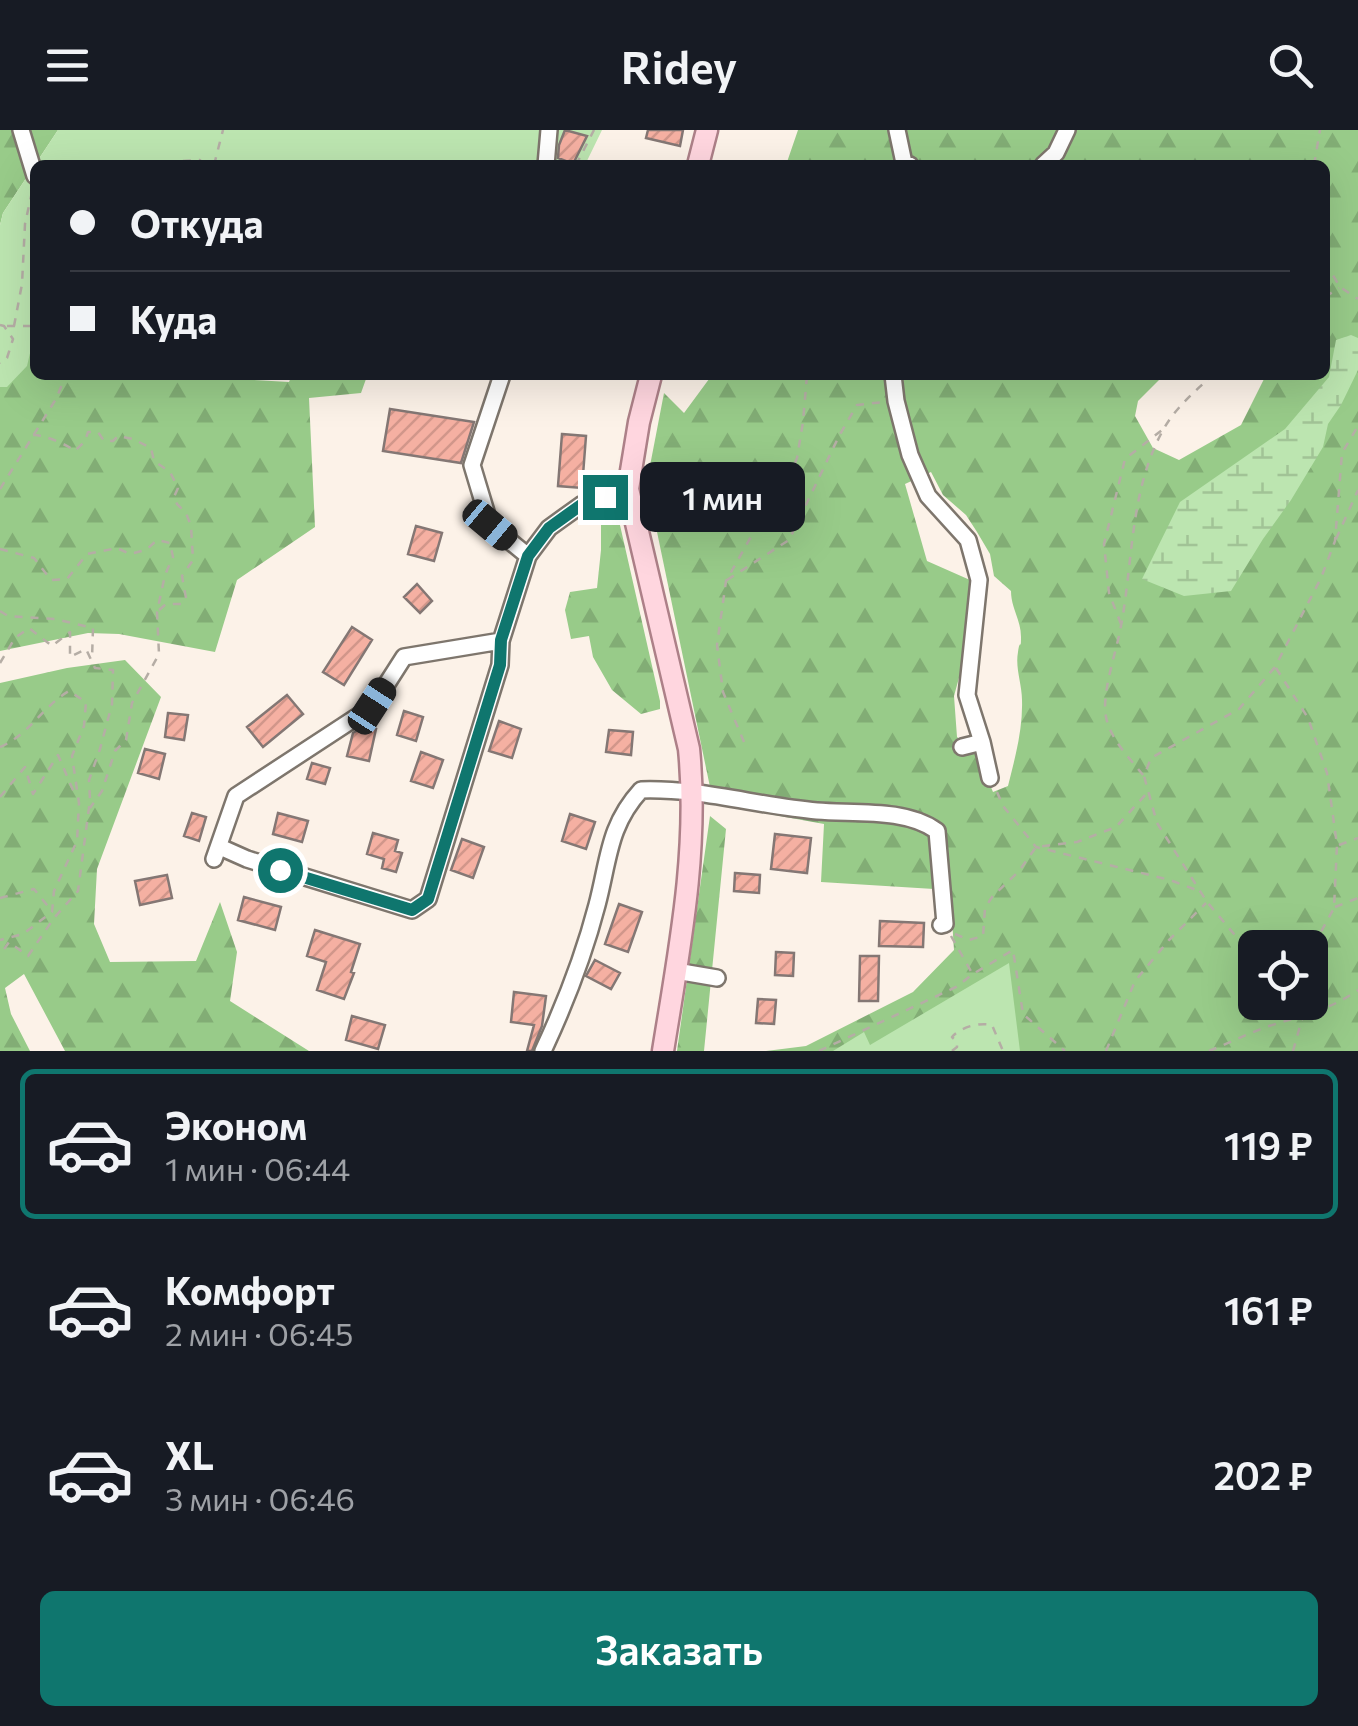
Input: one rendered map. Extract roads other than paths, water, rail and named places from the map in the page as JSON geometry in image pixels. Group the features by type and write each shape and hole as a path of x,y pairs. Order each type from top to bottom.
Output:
{"main road":[{"path":"699,160 706,130"},
{"path":"650,380 628,488 689,749 693,792 691,858 663,1051"}],"street":[{"path":"21,130 30,160"},
{"path":"546,160 549,130"},
{"path":"896,130 905,160"},
{"path":"1048,160 1068,130"},
{"path":"500,380 472,466 490,525 528,556"},
{"path":"893,380 910,455 928,496 968,540 980,580 967,695 990,778"},
{"path":"501,640 404,657 372,706 236,796 217,853 412,910 428,899 500,665 501,640 528,556 549,528 581,505 628,488"},
{"path":"962,747 982,742"},
{"path":"544,1051 598,903 614,831 628,804 641,790 693,792 817,811 856,811 928,824 937,831 944,924 941,925"},
{"path":"676,971 717,978"}]}
